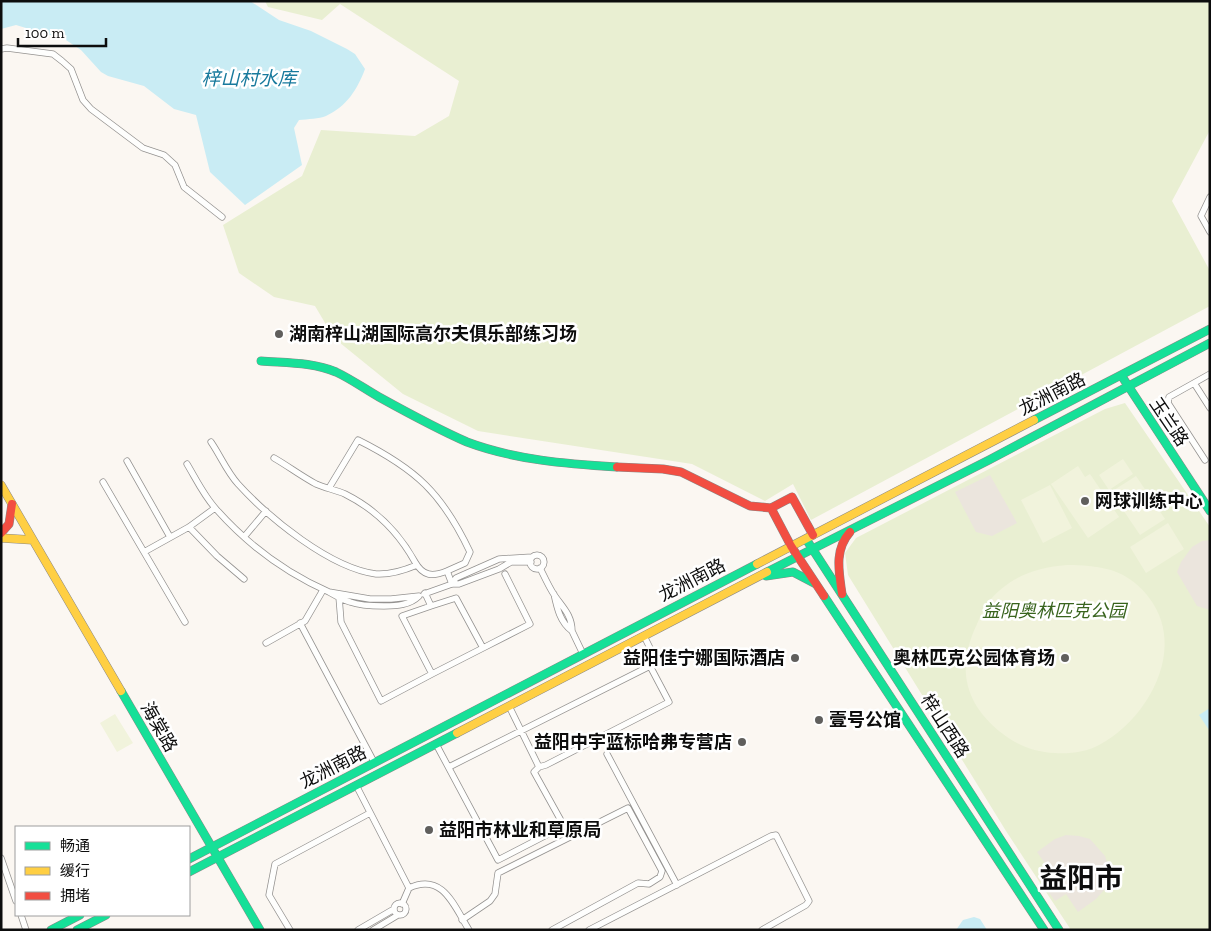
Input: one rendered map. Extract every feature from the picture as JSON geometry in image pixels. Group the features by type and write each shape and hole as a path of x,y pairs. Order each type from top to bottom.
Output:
{"main road":[{"name":"龙洲南路","path":"190,858 1210,329"},
{"name":"龙洲南路","path":"190,871 811,549 989,460 1210,343"},
{"path":"261,361 316,366 336,372 456,437 489,450 519,457 551,461 681,472 750,506 770,508"},
{"name":"玉兰路","path":"1121,375 1210,511"},
{"name":"海棠路","path":"1,486 260,930"},
{"name":"梓山西路","path":"1044,930 791,546 770,508 792,497 809,537 811,549 1059,930"},
{"path":"1,533 5,530 11,519 12,503"},
{"path":"843,598 838,552 846,536 855,528"},
{"path":"1,538 33,540"},
{"path":"750,581 776,573 793,572 817,585"},
{"path":"51,930 78,916"},
{"path":"77,930 104,916"}],"street":[{"path":"1,49 7,48 53,54 62,60 72,69 83,100 90,109 143,148 164,155 175,165 184,187 222,217"},
{"path":"1210,197 1201,216 1210,232"},
{"path":"1205,460 1168,403 1170,397 1210,374"},
{"path":"1194,383 1210,408"},
{"path":"274,458 317,484 345,494 365,506 384,521 406,545 417,565 426,574 434,576 465,563 470,552 460,530 438,497 409,470 389,456 358,440 329,488"},
{"path":"211,442 236,482 266,511 295,534 335,560 378,574 400,572 417,565"},
{"path":"127,461 170,538"},
{"path":"187,464 215,508 244,537 287,570 338,597 364,605 391,606 412,602 422,594"},
{"path":"103,482 185,622"},
{"path":"144,552 170,538 215,508"},
{"path":"244,537 266,511"},
{"path":"189,526 217,556 244,579"},
{"path":"326,591 370,599 391,599 422,594 452,584 456,578 499,559 531,560 536,555 542,558 544,562 540,568"},
{"path":"531,560 534,568 540,568"},
{"path":"540,568 554,594 565,626 572,631 583,654"},
{"path":"446,571 452,584"},
{"path":"338,597 341,622 381,701 530,624 504,574"},
{"path":"266,643 305,621 326,591"},
{"path":"422,594 431,606"},
{"path":"432,674 402,616 456,598 483,648"},
{"path":"300,623 374,762"},
{"path":"436,744 498,860 564,826 534,772 539,767 669,702 650,666 652,652 644,636"},
{"path":"449,767 650,666"},
{"path":"508,706 539,767"},
{"path":"607,754 677,884"},
{"path":"356,785 409,888"},
{"path":"462,920 490,901 495,894 498,873 628,808 662,871 660,877 649,884 638,883 552,930"},
{"path":"290,930 270,895 275,864 370,813"},
{"path":"589,930 776,835 809,901 806,905 762,930"},
{"path":"1,858 15,898"},
{"path":"373,930 398,915 404,914 405,911 402,904 409,888 426,882 444,891 468,930"},
{"path":"358,930 394,909 397,904 402,904"},
{"path":"394,909 398,915"},
{"path":"21,916 26,930"}],"green space":[{"path":"265,1 1210,1 1210,130 1172,201 1210,271 1210,306 811,520 793,484 765,501 692,464 478,431 403,394 334,338 315,306 274,297 239,273 223,225 302,176 321,130 415,136 449,116 459,81 340,4 322,20 268,7"},
{"name":"益阳奥林匹克公园","path":"1125,403 1210,527 1210,930 1071,930 1006,831 848,575 845,553 856,538 1105,409"},
{"path":"1123,459 1133,474 1109,490 1099,475"},
{"name":"网球训练中心","path":"1078,466 1085,477 1090,474 1119,517 1088,538 1051,484"},
{"path":"1136,476 1165,519 1140,535 1111,492"},
{"path":"1050,485 1072,528 1043,543 1021,500"},
{"path":"1168,523 1184,549 1146,573 1130,547"},
{"name":"奥林匹克公园体育场","path":"1067,565 1111,570 1133,582 1150,599 1160,619 1165,639 1163,660 1157,681 1146,701 1133,718 1117,733 1099,745 1078,752 1055,753 1034,750 1021,745 1003,734 990,722 972,698 966,670 970,640 979,619 996,593 1023,575 1040,569"},
{"path":"115,714 133,743 117,752 100,723"}],"shaded area":[{"path":"990,475 1017,523 992,536 976,532 955,492"},
{"path":"1210,540 1210,610 1197,606 1177,572 1181,562 1192,547 1202,541"},
{"path":"1066,835 1090,839 1105,856 1108,866 1105,889 1096,899 1078,912 1066,894 1055,901 1038,877 1049,869 1037,852 1055,839"}],"water":[{"name":"梓山村水库","path":"1,1 250,1 279,20 311,31 347,49 355,54 365,69 355,90 340,107 323,117 299,120 294,128 302,165 245,205 210,172 196,115 174,109 144,86 108,76 101,72 81,50 66,40 16,25 1,29"},
{"path":"1210,708 1210,730 1209,730 1199,715"},
{"path":"974,917 980,919 987,930 956,930 963,920"}],"traffic: fast":[{"path":"1034,420 1210,329"},
{"path":"767,572 989,460 1210,343"},
{"path":"261,361 308,365 336,372 434,426 467,442 485,448 541,460 617,467"},
{"path":"1121,375 1210,511"},
{"path":"806,539 1059,930"},
{"path":"190,858 757,564"},
{"path":"766,576 793,572 814,583"},
{"path":"824,596 1044,930"},
{"path":"121,691 260,930"},
{"path":"190,871 457,733"},
{"path":"51,930 78,916"},
{"path":"77,930 104,916"}],"traffic: slow":[{"path":"757,564 1034,420"},
{"path":"1,485 33,540"},
{"path":"1,538 33,540 121,691"},
{"path":"457,733 767,572"}],"traffic: jam":[{"path":"617,467 663,469 681,472 750,506 771,508"},
{"path":"813,535 792,497 771,508 791,546 824,596"},
{"path":"1,533 9,524 12,504"},
{"path":"842,594 839,569 840,554 845,539 850,532"}],"place":[{"name":"湖南梓山湖国际高尔夫俱乐部练习场","path":"279,334"},
{"name":"网球训练中心","path":"1085,501"},
{"name":"益阳佳宁娜国际酒店","path":"795,658"},
{"name":"奥林匹克公园体育场","path":"1065,658"},
{"name":"壹号公馆","path":"819,720"},
{"name":"益阳中宇蓝标哈弗专营店","path":"742,742"},
{"name":"益阳市林业和草原局","path":"429,830"}],"district":[{"name":"益阳市","path":"1081,878"}]}
